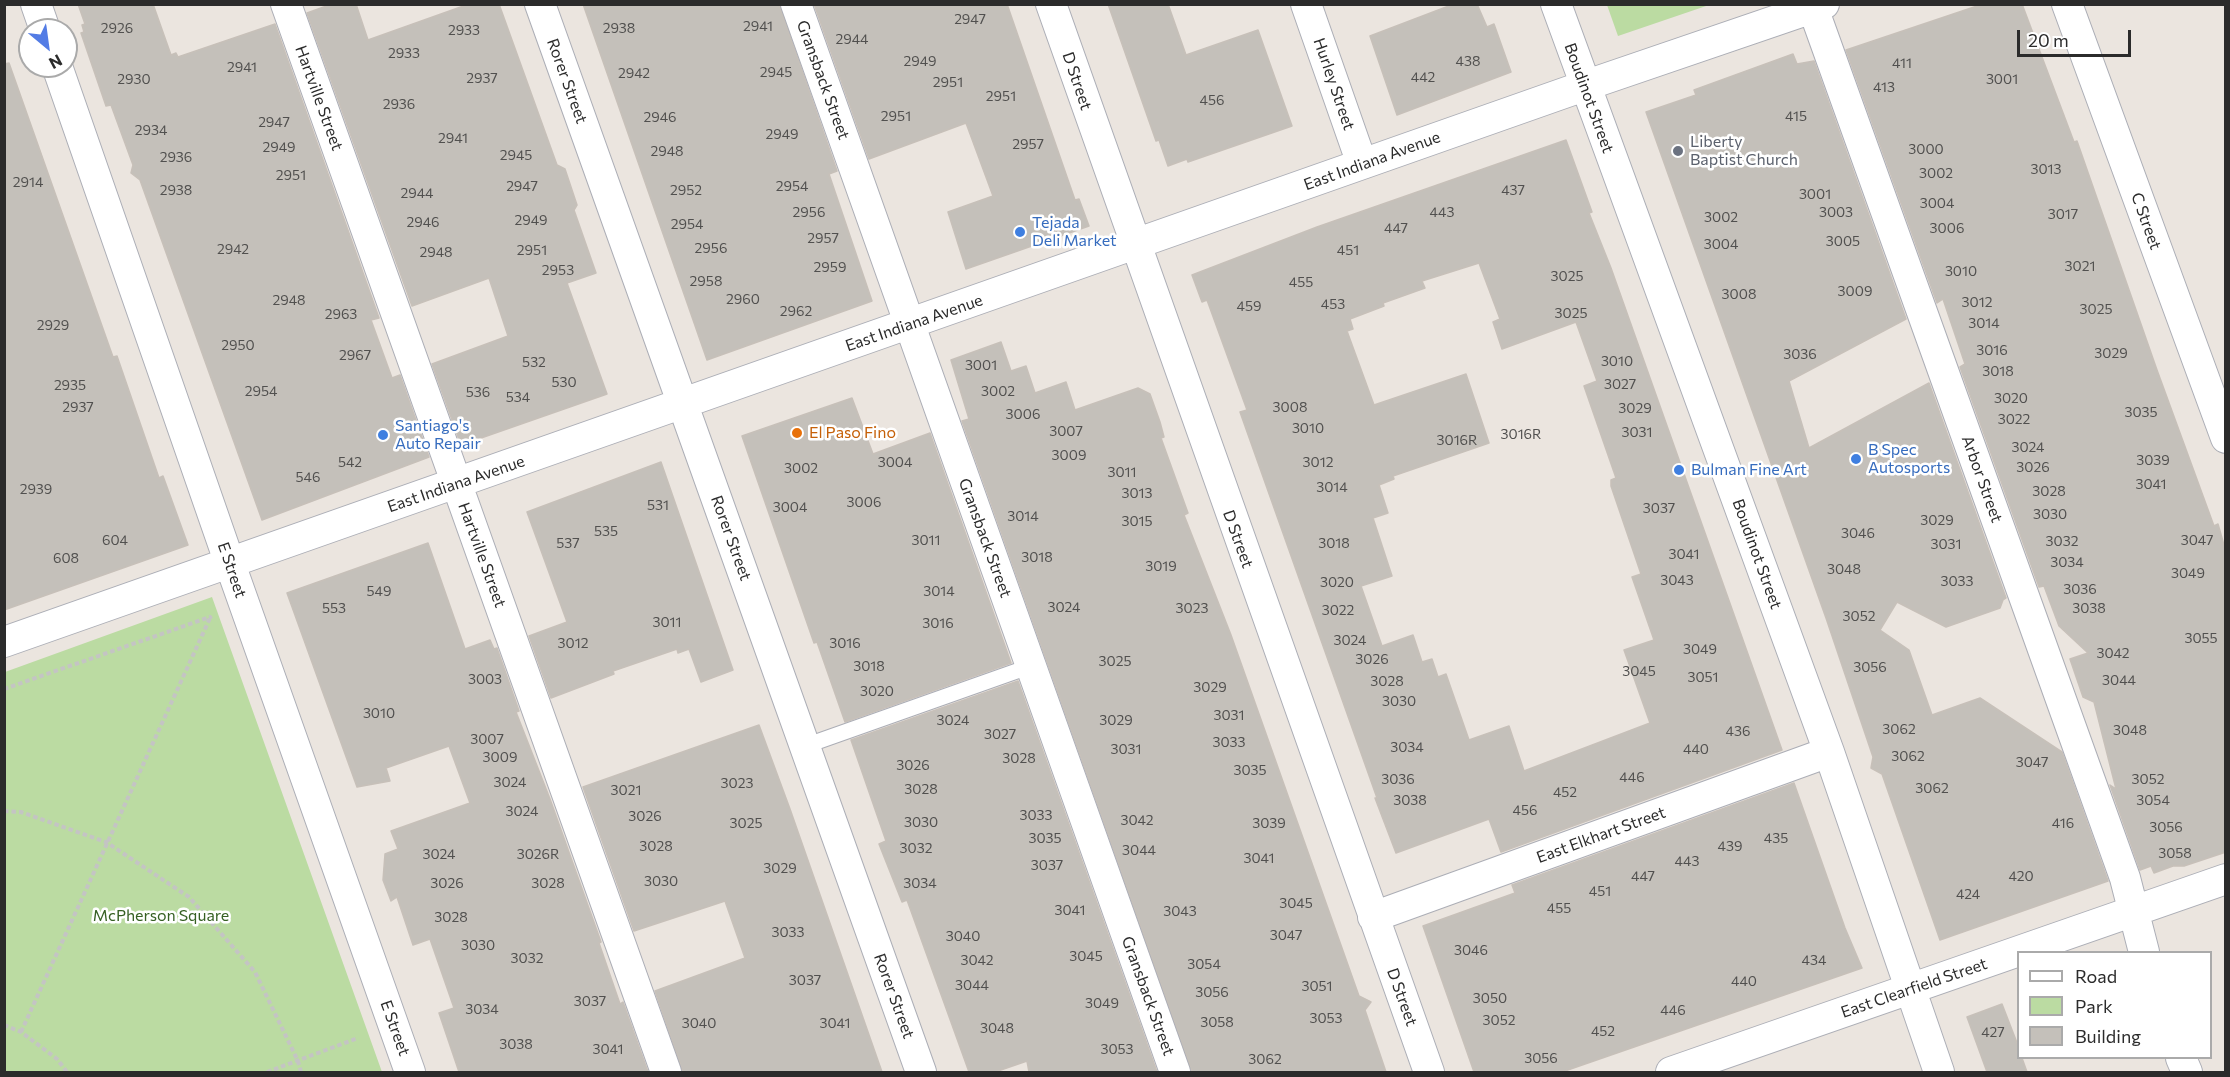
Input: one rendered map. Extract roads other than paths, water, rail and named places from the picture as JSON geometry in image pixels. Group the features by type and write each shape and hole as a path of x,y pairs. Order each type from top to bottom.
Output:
{"street":[{"name":"Hartville Street","path":"285,4 666,1072"},
{"name":"Rorer Street","path":"540,4 921,1072"},
{"name":"Gransback Street","path":"796,4 1175,1072"},
{"name":"D Street","path":"1051,4 1134,246 1429,1072"},
{"name":"Hurley Street","path":"1306,4 1362,164"},
{"name":"Boudinot Street","path":"1556,4 1584,86 1829,752 1939,1072"},
{"name":"C Street","path":"2067,4 2226,438"},
{"name":"East Indiana Avenue","path":"4,642 229,561 457,485 1584,86 1819,6"},
{"name":"Arbor Street","path":"1819,6 2125,878 2144,951"},
{"name":"E Street","path":"61,78 229,561 411,1072"},
{"name":"East Elkhart Street","path":"1373,917 1829,752"},
{"name":"East Clearfield Street","path":"2020,951 2226,879"},
{"name":"East Clearfield Street","path":"1680,1071 2017,952"}],"lane":[{"path":"805,747 1031,666"}],"place":[{"name":"Liberty Baptist Church","path":"1678,151"},
{"name":"Tejada Deli Market","path":"1020,232"},
{"name":"El Paso Fino","path":"797,433"},
{"name":"Santiago's Auto Repair","path":"383,435"},
{"name":"B Spec Autosports","path":"1856,459"},
{"name":"Bulman Fine Art","path":"1679,470"}],"park label":[{"name":"McPherson Square","path":"161,916"}]}
